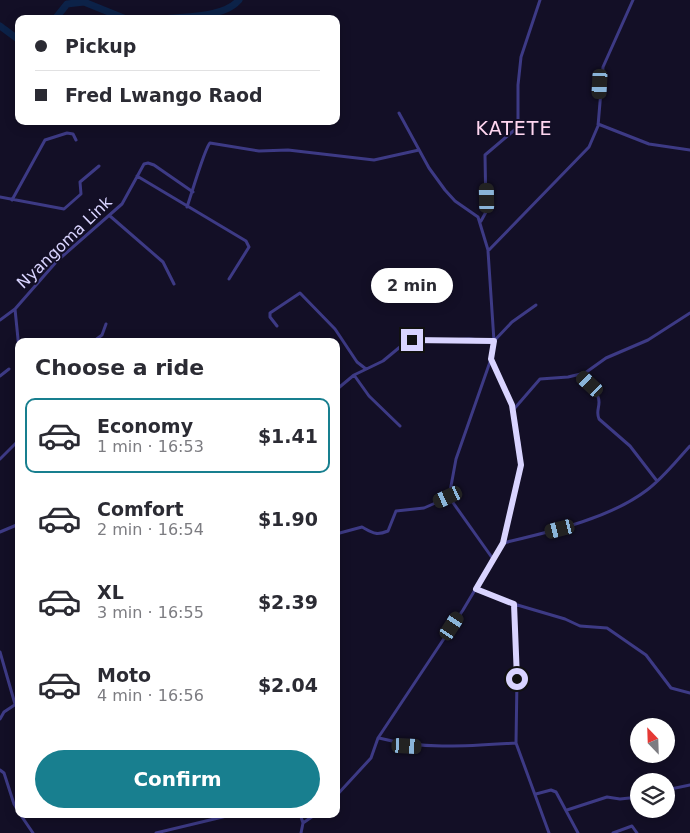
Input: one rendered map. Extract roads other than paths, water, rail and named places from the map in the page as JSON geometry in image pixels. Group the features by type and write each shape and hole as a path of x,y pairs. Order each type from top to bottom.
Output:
{"street":[{"path":"481,221 485,216 487,207 485,155 518,127 518,85 521,56 540,0"},
{"path":"488,251 584,154 594,139 598,124 603,68 633,0"},
{"path":"399,113 419,150 450,196 481,221 488,251 494,341 491,359 456,459 448,497 493,559"},
{"path":"598,124 649,144 690,150"},
{"path":"12,200 45,140 67,133 73,134 76,140"},
{"path":"187,207 206,147 210,143 259,151 288,150 374,160 419,150"},
{"path":"193,192 150,163 144,164 137,176 248,244 249,248 229,279"},
{"path":"0,197 64,209 80,194 80,182 99,166"},
{"name":"Nyangoma Link","path":"0,320 15,309 57,261 110,216 128,195 137,176"},
{"path":"110,216 163,262 174,284"},
{"path":"277,326 270,317 270,313 300,293 331,325 357,362 366,369"},
{"path":"340,387 354,375 383,361 399,347 412,340 494,341 512,322 536,305"},
{"path":"15,309 18,338"},
{"path":"513,410 540,378 580,375 590,371 606,358 648,340 690,313"},
{"path":"98,338 102,335 106,324"},
{"path":"340,792 371,758 378,738 476,589 503,543 521,465 513,410 491,359"},
{"path":"0,376 9,369"},
{"path":"354,375 369,396 400,426"},
{"path":"580,375 597,394 599,404 597,413 599,418 630,446 657,482"},
{"path":"0,459 15,444"},
{"path":"503,543 560,529 596,516 637,496 657,482 690,446"},
{"path":"340,533 362,527 372,533 380,534 388,530 396,512 424,508 448,497"},
{"path":"0,532 15,526"},
{"path":"476,589 580,626 607,628 646,655 671,688 690,693"},
{"path":"514,604 517,679 516,743 549,833"},
{"path":"0,652 15,697"},
{"path":"0,718 15,705"},
{"path":"378,738 407,746 424,747 516,743"},
{"path":"0,770 4,773 15,806"},
{"path":"675,788 690,785"},
{"path":"536,794 554,790 568,810 578,833"},
{"path":"568,810 607,797 630,799"},
{"path":"23,818 33,833"},
{"path":"156,833 218,818"},
{"path":"301,818 303,824 301,833"},
{"path":"303,824 311,818"},
{"path":"613,833 632,826 637,833"}],"waterway":[{"path":"200,15 224,10 239,0"},
{"path":"58,15 67,4 84,2 116,15"},
{"path":"0,26 15,37"}],"district":[{"name":"KATETE","path":"514,128"}]}
